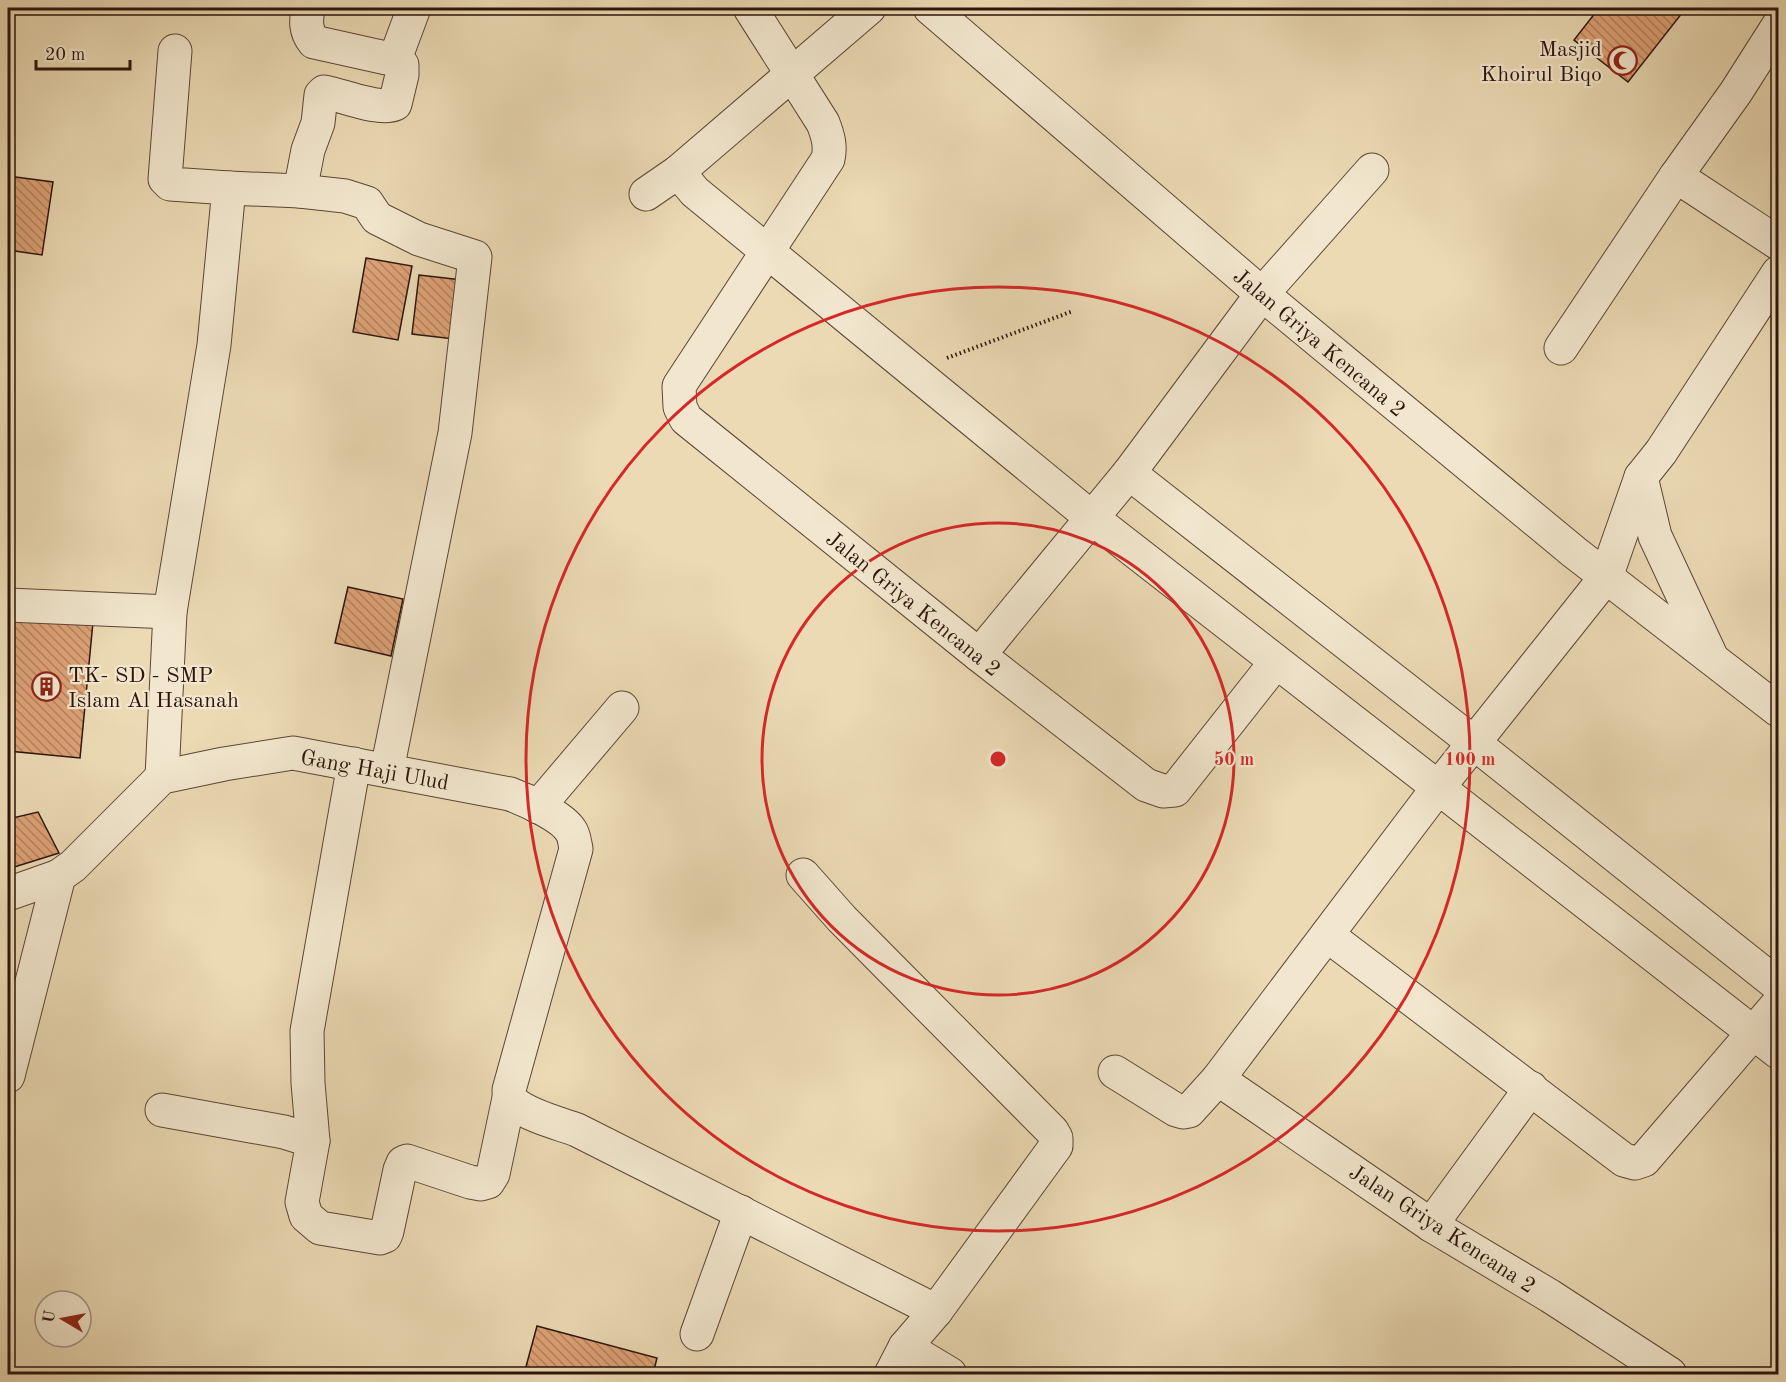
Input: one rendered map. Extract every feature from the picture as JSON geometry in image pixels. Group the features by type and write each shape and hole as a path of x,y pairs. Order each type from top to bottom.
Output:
{"street":[{"path":"300,191 308,150 318,123 321,95 324,92 390,106 395,104 402,75 402,66 393,58 372,56 314,42 308,33 306,19 308,8"},
{"path":"393,58 398,51 414,8"},
{"name":"Jalan Griya Kencana 2","path":"750,8 823,123 829,139 830,151 828,159 679,386 680,407 686,419 979,655 1146,785 1162,791 1175,790 1276,662"},
{"path":"646,194 678,172 869,8"},
{"name":"Jalan Griya Kencana 2","path":"930,8 1262,294 1574,552 1779,710"},
{"path":"1561,348 1779,26"},
{"path":"175,51 165,179 170,184 345,195 367,203 377,218 419,239 475,257 455,433 387,770"},
{"path":"979,655 1129,473 1262,294 1372,170"},
{"path":"678,172 695,192 1092,518 1437,789 1779,1052"},
{"path":"1676,176 1779,243"},
{"path":"8,894 59,876 73,866 162,777 170,612 214,345 229,188"},
{"path":"1115,1072 1176,1110 1183,1112 1189,1111 1218,1078 1437,789 1606,577 1641,477 1661,452 1779,273"},
{"path":"1129,473 1779,986"},
{"name":"Jalan Griya Kencana 2","path":"1641,477 1655,536 1712,658"},
{"path":"8,605 170,612"},
{"path":"538,807 622,708"},
{"name":"Gang Haji Ulud","path":"162,777 293,753 510,794 560,820 571,831 576,849 509,1090 511,1101 493,1174 488,1182 481,1184 470,1182 407,1161 400,1170 385,1236 380,1238 320,1228 306,1216 302,1202 314,1141"},
{"path":"162,1110 284,1132 314,1141 308,1083 307,1031 354,764"},
{"path":"803,875 842,919 1052,1131 1056,1138 1056,1146 898,1361 950,1374"},
{"path":"8,1076 59,876"},
{"path":"1327,935 1624,1160 1635,1163 1644,1160 1753,1031 1779,1004"},
{"name":"Jalan Griya Kencana 2","path":"1218,1078 1431,1225 1550,1296 1670,1374"},
{"path":"1431,1225 1531,1088"},
{"path":"511,1101 535,1114 577,1130 936,1311"},
{"path":"697,1334 741,1212"}],"path":[{"path":"913,370 1073,311"}],"building":[{"name":"Masjid Khoirul Biqo","path":"1599,8 1686,8 1628,82 1574,40"},
{"path":"8,176 53,182 42,255 8,250"},
{"path":"366,258 412,266 398,340 353,332"},
{"path":"419,275 462,280 454,339 412,334"},
{"path":"348,587 403,599 391,656 335,643"},
{"name":"TK- SD - SMP Islam Al Hasanah","path":"8,613 93,622 80,758 8,751"},
{"path":"38,812 59,853 8,869 8,819"},
{"path":"537,1326 657,1358 653,1374 524,1374"}],"place":[{"name":"Masjid Khoirul Biqo","path":"1623,61"},
{"name":"TK- SD - SMP Islam Al Hasanah","path":"47,687"}]}
